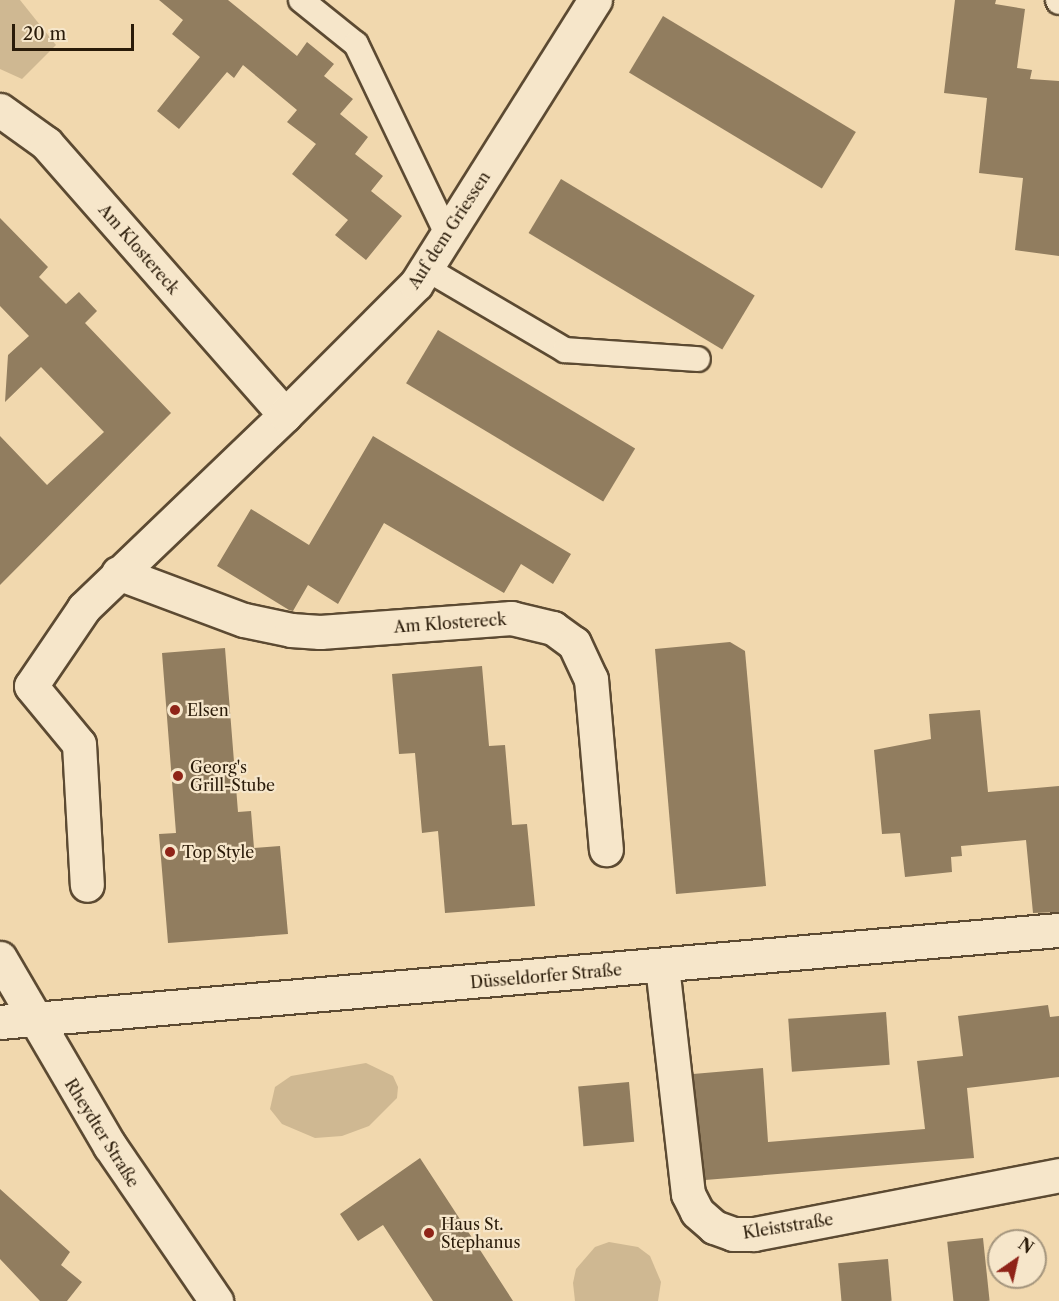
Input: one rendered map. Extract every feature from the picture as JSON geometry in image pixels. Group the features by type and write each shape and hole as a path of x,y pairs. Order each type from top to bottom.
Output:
{"street":[{"name":"Auf dem Griessen","path":"285,415 404,298 427,269 581,6"},
{"name":"Am Klostereck","path":"0,110 46,143 285,415"},
{"path":"87,885 79,744 31,686 84,608 285,415"},
{"name":"Am Klostereck","path":"118,573 244,621 291,630 320,632 511,618 553,628 574,643 591,679 606,849"},
{"name":"Düsseldorfer Straße","path":"0,1022 1059,930"},
{"name":"Rheydter Straße","path":"0,958 33,1020 135,1186 216,1301"},
{"name":"Kleiststraße","path":"662,966 688,1194 697,1212 714,1227 733,1234 754,1234 1059,1175"}],"lane":[{"path":"302,0 356,44 448,236"},
{"path":"427,269 565,350 698,359"}],"shaded area":[{"path":"0,0 20,0 56,45 22,79 0,69"},
{"path":"366,1063 393,1076 398,1087 397,1098 369,1126 342,1136 315,1138 282,1124 270,1109 275,1087 291,1076"},
{"path":"609,1242 638,1247 650,1256 661,1282 658,1301 575,1301 573,1283 576,1269 595,1247"}],"building":[{"path":"159,0 228,0 297,56 307,42 334,64 324,76 353,99 340,114 368,137 355,154 383,176 371,191 402,216 366,260 335,235 348,220 292,174 316,144 287,122 297,110 243,65 234,78 227,72 179,129 157,111 200,57 172,34 183,20"},
{"path":"955,0 996,0 995,4 1025,9 1017,68 1032,70 1030,79 1059,81 1059,256 1015,250 1023,178 979,173 987,98 944,93"},
{"path":"663,16 856,132 822,188 629,73"},
{"path":"561,179 755,295 722,349 529,233"},
{"path":"0,218 48,267 39,277 66,304 79,292 97,311 85,323 171,413 0,585 0,436 47,485 104,432 41,367 5,402 8,355 29,336 0,306"},
{"path":"438,330 635,448 603,502 406,383"},
{"path":"373,436 571,554 553,584 521,564 504,593 384,523 338,604 308,585 293,611 289,610 217,566 251,509 309,545"},
{"path":"730,642 745,651 766,886 676,894 655,649"},
{"path":"225,648 238,812 251,811 254,848 280,846 288,934 168,943 159,834 176,833 162,653"},
{"path":"482,666 489,746 505,745 512,825 527,824 535,906 445,913 438,831 422,833 415,753 399,754 392,674"},
{"path":"980,710 988,792 1059,786 1059,912 1033,913 1026,840 961,846 962,856 951,857 952,872 905,877 900,833 882,834 874,750 931,739 929,714"},
{"path":"1048,1005 1050,1017 1059,1016 1059,1077 967,1088 974,1158 705,1180 693,1074 763,1068 768,1142 925,1129 917,1061 963,1056 958,1016"},
{"path":"886,1012 890,1065 792,1072 788,1019"},
{"path":"629,1082 634,1142 583,1146 578,1086"},
{"name":"Haus St. Stephanus","path":"420,1158 513,1301 433,1301 383,1225 358,1241 340,1214"},
{"path":"0,1189 70,1252 61,1265 82,1282 67,1301 40,1301 0,1259"},
{"path":"983,1238 990,1301 953,1301 947,1242"},
{"path":"888,1259 892,1301 841,1301 838,1263"}],"place":[{"name":"Elsen","path":"175,710"},
{"name":"Georg's Grill-Stube","path":"178,776"},
{"name":"Top Style","path":"170,852"},
{"name":"Haus St. Stephanus","path":"429,1233"}]}
